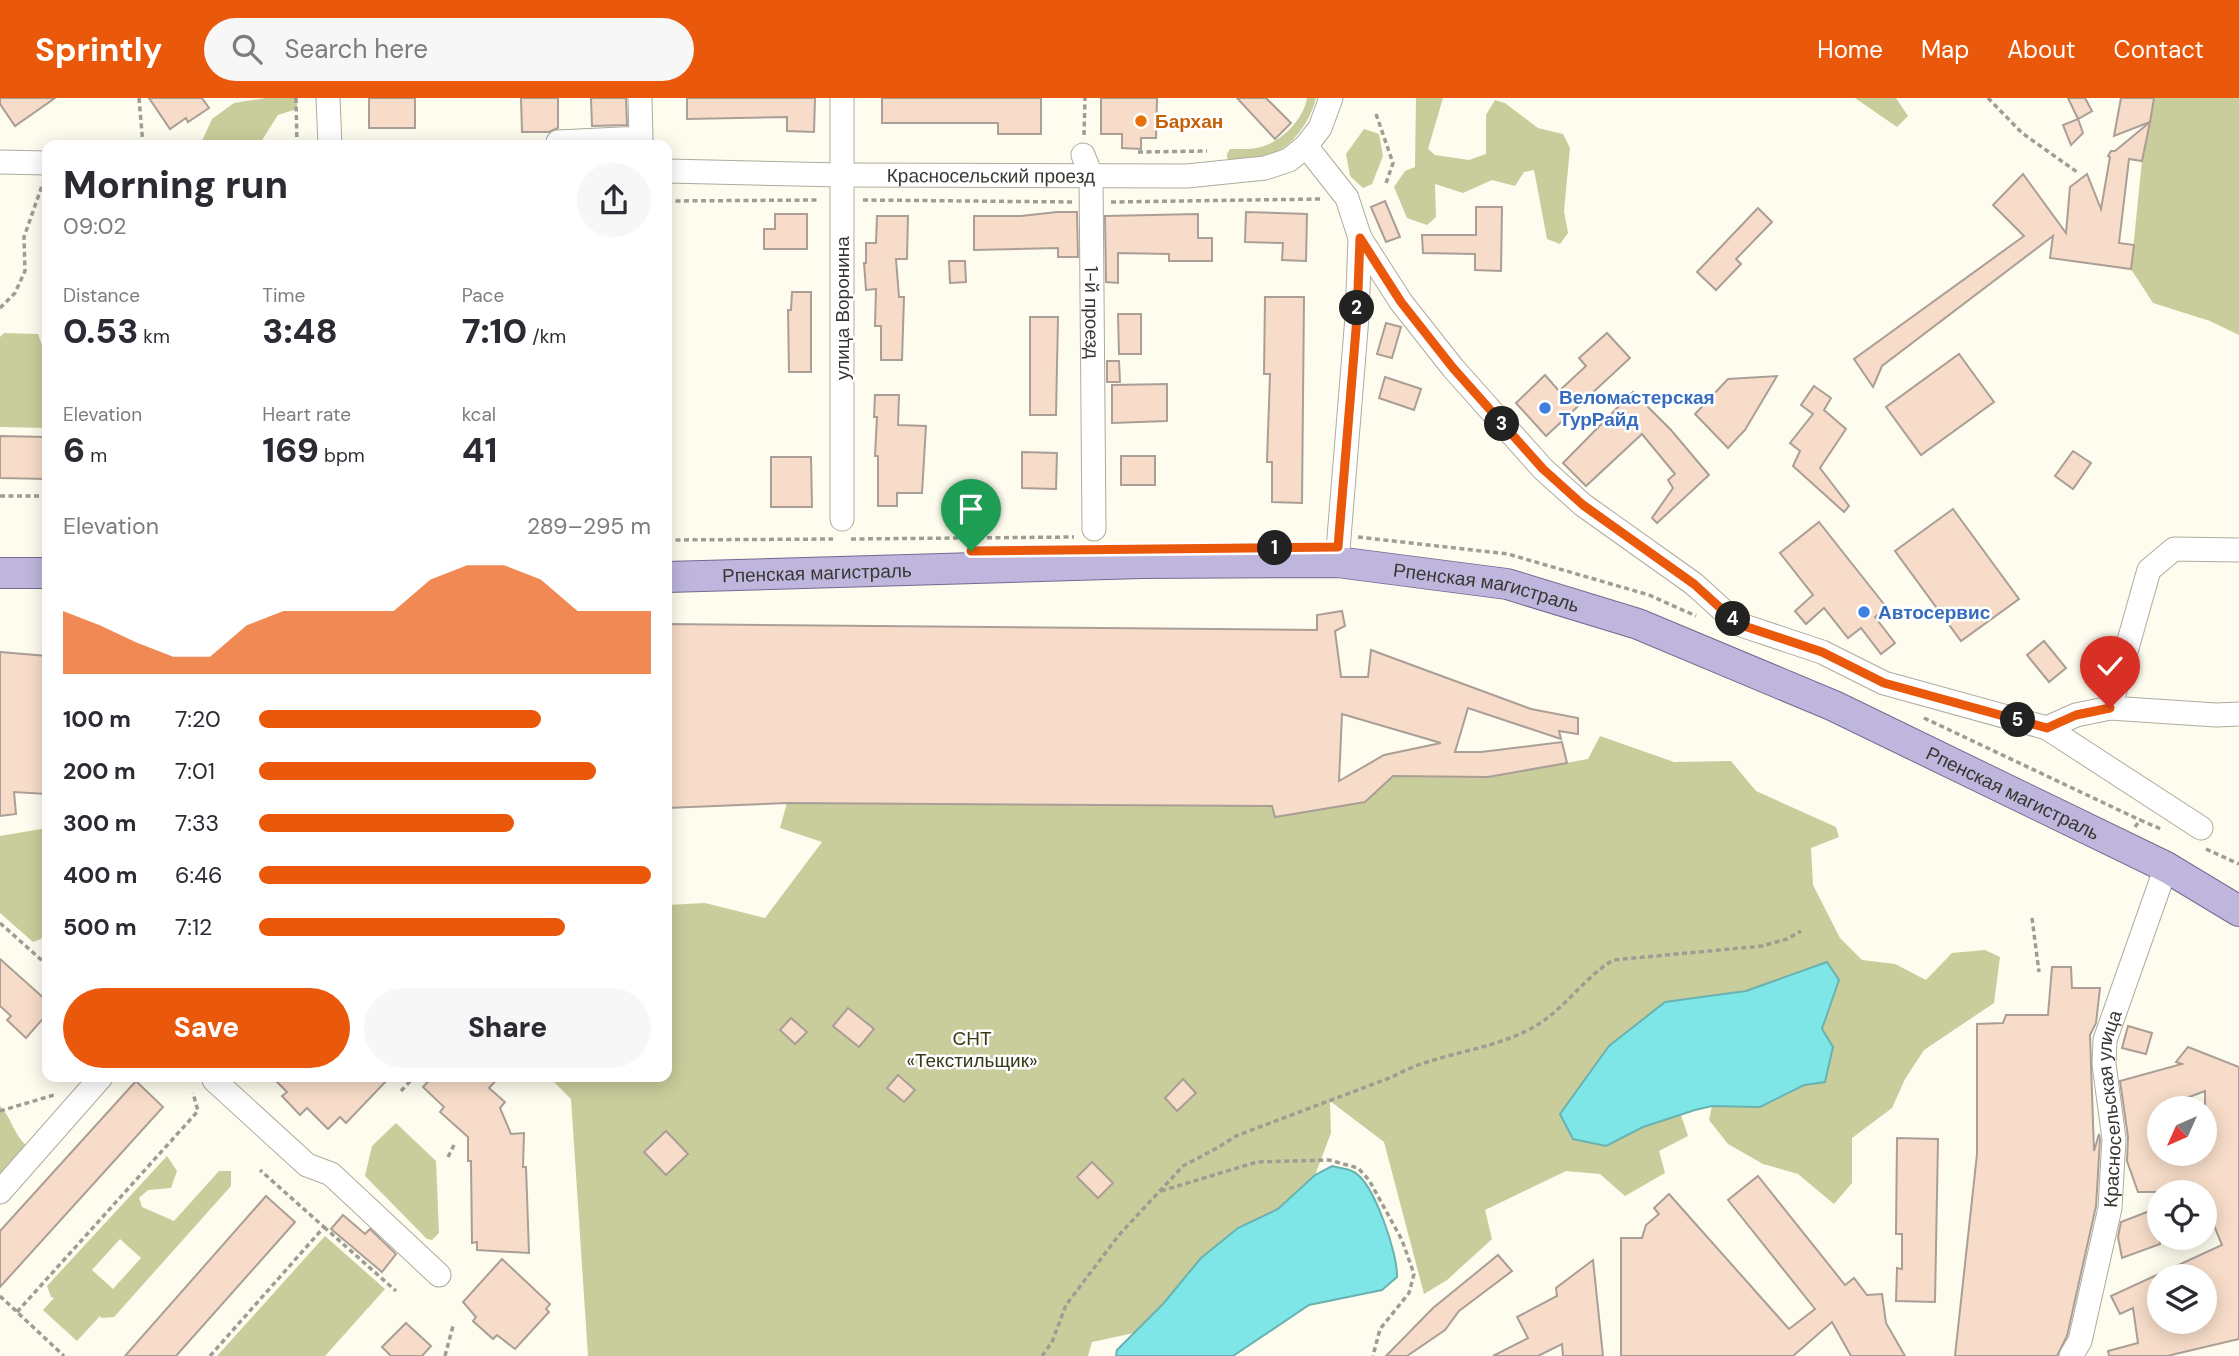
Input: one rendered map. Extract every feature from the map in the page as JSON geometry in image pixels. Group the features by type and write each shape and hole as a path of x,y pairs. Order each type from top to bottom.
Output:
{"main road":[{"name":"Рпенская магистраль","path":"672,577 1142,563 1337,562 1507,584 1639,624 1833,706 2166,867 2239,911"},
{"path":"0,573 42,573"}],"street":[{"path":"328,98 330,140"},
{"path":"600,140 641,138 640,98"},
{"name":"улица Воронина","path":"842,98 842,519"},
{"path":"1331,98 1320,128 1306,146 1347,198 1360,238 1401,302 1461,377 1543,469 1583,505 1694,584 1738,624 1822,652 1884,683 2047,728 2201,828"},
{"name":"Красносельский проезд","path":"672,171 842,175 1087,165 1188,176 1265,168 1289,160 1306,146"},
{"path":"0,162 42,172"},
{"name":"1-й проезд","path":"1086,533 1091,202 1087,165"},
{"path":"1337,562 1357,317 1360,238"},
{"path":"2110,708 2149,570 2175,549 2239,550"},
{"path":"2047,728 2076,715 2110,708 2239,715"},
{"name":"Красносельская улица","path":"2071,1356 2080,1341 2110,1208 2114,1139 2104,1064 2105,1040 2166,867"},
{"path":"0,1192 97,1082"},
{"path":"216,1082 306,1165 331,1174 439,1275"}],"path":[{"path":"139,98 143,140"},
{"path":"296,98 296,140"},
{"path":"1084,98 1087,165"},
{"path":"1988,98 2022,133 2077,172"},
{"path":"1376,114 1393,163 1385,186"},
{"path":"1135,153 1187,150 1215,152"},
{"path":"0,308 15,293 26,271 24,237 42,182"},
{"path":"672,201 1091,202 1347,198"},
{"path":"0,496 42,496"},
{"path":"672,540 1086,533"},
{"path":"2032,918 2039,971"},
{"path":"0,923 42,961"},
{"path":"1042,1356 1052,1342 1066,1305 1119,1235 1183,1166 1236,1136 1392,1077 1405,1069 1529,1030 1548,1018 1595,970 1613,960 1762,946 1787,939 1801,931"},
{"path":"401,1091 409,1082"},
{"path":"17,1312 198,1111 193,1093"},
{"path":"0,1111 54,1094"},
{"path":"448,1157 454,1145"},
{"path":"1159,1192 1257,1162 1329,1160 1358,1168 1370,1180 1402,1240 1414,1274 1409,1293 1380,1329 1373,1356"},
{"path":"260,1170 396,1291"},
{"path":"210,1356 324,1227"},
{"path":"0,1296 64,1356"},
{"path":"445,1356 453,1326"}],"green space":[{"path":"266,98 297,98 297,109 278,115 262,140 202,140 212,119 234,103"},
{"path":"1307,98 1316,98 1309,117 1298,135 1282,149 1256,159 1231,161 1227,158 1230,149 1256,148 1278,139 1292,127 1302,113"},
{"path":"1416,98 1443,98 1428,149 1435,155 1469,160 1486,154 1486,115 1495,100 1505,103 1538,128 1563,134 1570,148 1564,211 1568,233 1560,244 1547,239 1534,170 1524,172 1515,186 1492,180 1463,193 1435,184 1436,217 1427,225 1407,218 1394,187 1405,171 1415,167"},
{"path":"1855,98 1896,98 1908,116 1897,127"},
{"path":"2154,98 2239,98 2239,335 2210,321 2153,303 2131,269 2142,161"},
{"path":"1364,129 1379,134 1383,156 1372,184 1363,188 1350,176 1346,154"},
{"path":"4,333 38,334 42,345 42,428 0,427 0,337"},
{"name":"СНТ «Текстильщик»","path":"1600,736 1674,762 1731,761 1756,791 1836,827 1839,837 1811,848 1813,885 1840,938 1862,960 1895,964 1926,980 1952,953 1985,950 2000,957 1994,1003 1924,1050 1905,1079 1892,1108 1852,1138 1852,1183 1834,1204 1798,1174 1763,1164 1728,1144 1709,1120 1712,1106 1760,1107 1804,1085 1839,981 1827,962 1746,991 1665,1002 1609,1046 1560,1115 1606,1146 1643,1127 1681,1115 1688,1136 1659,1151 1665,1173 1625,1196 1600,1174 1566,1171 1485,1210 1492,1239 1447,1280 1424,1294 1384,1142 1330,1101 1331,1133 1315,1175 1278,1209 1238,1228 1134,1333 1092,1342 1088,1356 588,1356 571,1099 554,1082 672,1082 672,905 705,903 765,918 822,842 780,828 787,803 1272,806 1275,816 1393,776 1488,777 1588,759"},
{"path":"42,829 42,936 33,942 0,913 0,836"},
{"path":"0,1106 28,1147 0,1182"},
{"path":"396,1123 436,1161 439,1233 432,1240 427,1239 365,1176 372,1146"},
{"path":"167,1156 177,1171 171,1188 148,1190 139,1198 142,1207 174,1221 219,1171 231,1171 231,1186 114,1317 100,1316 77,1341 43,1310 54,1298 47,1286","holes":["120,1239 141,1258 113,1289 92,1270"]},
{"path":"325,1236 385,1289 325,1356 217,1356"}],"water":[{"path":"1827,962 1839,980 1822,1029 1833,1047 1825,1082 1804,1085 1760,1107 1712,1106 1695,1110 1643,1127 1606,1146 1573,1139 1560,1114 1609,1046 1665,1002 1746,991"},
{"path":"1332,1166 1354,1172 1369,1190 1377,1204 1394,1252 1397,1277 1382,1290 1309,1305 1233,1356 1116,1356 1117,1350 1163,1304 1201,1258 1238,1228 1278,1209 1315,1175"}],"building":[{"path":"0,98 55,98 15,126 0,104"},
{"path":"149,98 202,98 209,108 188,122 186,118 170,129"},
{"path":"369,98 415,98 415,128 369,128"},
{"path":"521,98 558,98 558,128 549,132 522,132"},
{"path":"591,98 626,98 627,125 592,126"},
{"path":"687,98 815,98 814,132 787,131 787,117 687,119"},
{"path":"882,98 1041,98 1041,134 998,134 998,123 882,123"},
{"path":"1101,98 1157,98 1156,138 1141,138 1141,149 1122,148 1122,134 1101,134"},
{"path":"1237,98 1266,98 1291,123 1275,139"},
{"path":"2068,98 2085,98 2092,111 2078,119"},
{"path":"2121,98 2154,98 2150,122 2114,136"},
{"path":"2078,119 2083,133 2071,145 2063,125"},
{"path":"2150,122 2142,161 2129,159 2119,243 2134,245 2131,269 2050,258 2053,236 1882,366 1873,387 1854,359 2024,236 1993,205 2023,174 2066,233 2070,187 2087,174 2101,209 2110,157 2108,156"},
{"path":"1385,201 1400,237 1386,242 1371,207"},
{"path":"1476,207 1502,207 1501,271 1475,270 1475,254 1423,253 1422,235 1476,235"},
{"path":"1758,208 1772,222 1736,259 1741,264 1716,290 1697,272"},
{"path":"1077,212 1078,257 1058,257 1058,248 974,250 974,216 1021,216"},
{"path":"1246,212 1307,214 1306,261 1282,260 1283,243 1245,242"},
{"path":"775,214 807,214 807,249 764,249 764,229 775,229"},
{"path":"1198,214 1198,238 1212,238 1212,261 1169,261 1169,254 1118,253 1118,283 1106,282 1105,216"},
{"path":"877,216 908,216 907,259 896,259 899,297 904,297 902,360 881,360 881,326 875,326 876,289 866,290 866,243 876,243"},
{"path":"949,261 965,261 966,282 950,283"},
{"path":"792,292 811,292 811,372 789,372 788,310 791,310"},
{"path":"1265,297 1304,297 1302,503 1272,502 1272,462 1267,462 1270,374 1264,374"},
{"path":"1118,314 1141,314 1141,354 1119,354"},
{"path":"1030,317 1058,317 1056,415 1030,415"},
{"path":"1386,323 1401,327 1392,358 1377,354"},
{"path":"1607,333 1630,358 1546,436 1516,403 1545,375 1559,391 1586,366 1579,358"},
{"path":"1959,354 1994,402 1921,455 1886,407"},
{"path":"1107,361 1119,361 1120,382 1107,382"},
{"path":"1777,376 1745,430 1728,448 1695,414 1728,379"},
{"path":"1385,377 1421,389 1414,410 1379,398"},
{"path":"1167,384 1167,421 1112,423 1112,385"},
{"path":"1814,386 1831,398 1824,410 1846,429 1820,468 1849,506 1844,512 1793,466 1800,451 1790,443 1813,414 1801,405"},
{"path":"1633,392 1671,430 1709,475 1657,523 1652,518 1673,488 1668,480 1675,474 1642,434 1586,486 1563,463"},
{"path":"875,395 899,395 898,425 926,426 922,493 897,493 897,506 878,506"},
{"path":"0,436 42,437 42,479 0,478"},
{"path":"2073,451 2091,463 2073,489 2055,476"},
{"path":"1022,452 1057,453 1056,489 1022,488"},
{"path":"1121,456 1155,456 1155,485 1121,485"},
{"path":"771,457 811,457 812,507 771,507"},
{"path":"1953,509 2019,599 1961,641 1895,551"},
{"path":"1819,522 1887,608 1875,617 1895,643 1881,654 1861,628 1848,638 1824,608 1806,624 1795,611 1813,595 1780,553"},
{"path":"1342,611 1345,626 1335,631 1341,677 1368,677 1371,650 1531,709 1578,718 1578,734 1559,731 1561,739 1468,708 1455,752 1481,752 1562,742 1567,763 1488,777 1393,776 1365,802 1275,817 1272,806 787,803 672,808 672,624 1317,630 1317,615","holes":["1342,714 1441,743 1384,755 1339,781"]},
{"path":"2044,641 2066,668 2049,682 2027,655"},
{"path":"0,652 42,656 42,794 14,792 16,814 0,816"},
{"path":"0,959 42,997 42,1020 26,1038 7,1020 11,1016 0,1006"},
{"path":"2052,967 2071,967 2072,988 2100,988 2096,1023 2090,1035 2094,1151 2099,1134 2100,1140 2096,1206 2067,1336 2057,1356 1955,1356 1977,1154 1977,1024 2003,1023 2006,1015 2048,1015"},
{"path":"848,1008 874,1029 859,1047 833,1026"},
{"path":"791,1018 807,1032 795,1044 780,1030"},
{"path":"2128,1026 2152,1033 2146,1054 2122,1048"},
{"path":"2188,1047 2239,1067 2239,1339 2167,1356 2109,1356 2108,1351 2138,1343 2133,1308 2120,1314 2111,1296 2147,1279 2147,1334 2217,1334 2217,1264 2181,1264 2211,1250 2217,1250 2222,1245 2217,1233 2217,1180 2147,1180 2147,1192 2138,1192 2127,1161 2128,1137 2120,1081 2182,1064 2176,1062"},
{"path":"898,1075 915,1090 904,1102 887,1088"},
{"path":"1183,1079 1196,1093 1177,1111 1165,1098"},
{"path":"135,1082 163,1107 0,1287 0,1231"},
{"path":"277,1082 385,1082 346,1123 340,1117 328,1129 307,1108 300,1115 282,1096 287,1092"},
{"path":"428,1082 494,1082 489,1088 505,1102 500,1108 511,1134 524,1133 523,1167 526,1167 529,1253 477,1250 477,1242 472,1243 468,1137 440,1112 444,1107 423,1087"},
{"path":"666,1131 688,1154 666,1175 644,1152"},
{"path":"1897,1138 1938,1139 1935,1302 1896,1301 1897,1268 1902,1269 1902,1234 1896,1234"},
{"path":"1092,1162 1113,1183 1098,1198 1077,1177"},
{"path":"1758,1176 1845,1285 1854,1278 1867,1295 1882,1294 1886,1323 1905,1356 1851,1356 1832,1322 1793,1356 1621,1356 1621,1238 1642,1238 1646,1225 1659,1214 1654,1208 1669,1194 1789,1329 1815,1309 1728,1200"},
{"path":"266,1196 295,1222 176,1356 125,1356"},
{"path":"2147,1212 2147,1249 2122,1258 2118,1237 2121,1222"},
{"path":"343,1215 365,1234 370,1229 396,1254 382,1272 331,1229"},
{"path":"1498,1255 1512,1271 1459,1311 1445,1330 1407,1356 1386,1356 1433,1308"},
{"path":"502,1259 550,1304 546,1309 549,1312 515,1349 497,1335 493,1339 473,1321 476,1317 463,1302"},
{"path":"1593,1260 1603,1356 1563,1356 1562,1344 1538,1356 1493,1356 1528,1338 1517,1317 1557,1296 1556,1288"},
{"path":"406,1323 431,1346 422,1356 391,1356 382,1347"}],"place":[{"name":"Бархан","path":"1141,121"},
{"name":"Веломастерская ТурРайд","path":"1545,408"},
{"name":"Автосервис","path":"1864,612"}],"route":[{"path":"971,551 1338,547 1357,317 1360,238 1401,302 1453,368 1543,469 1583,505 1694,584 1738,624 1822,652 1884,683 2047,728 2076,715 2110,708"}]}
